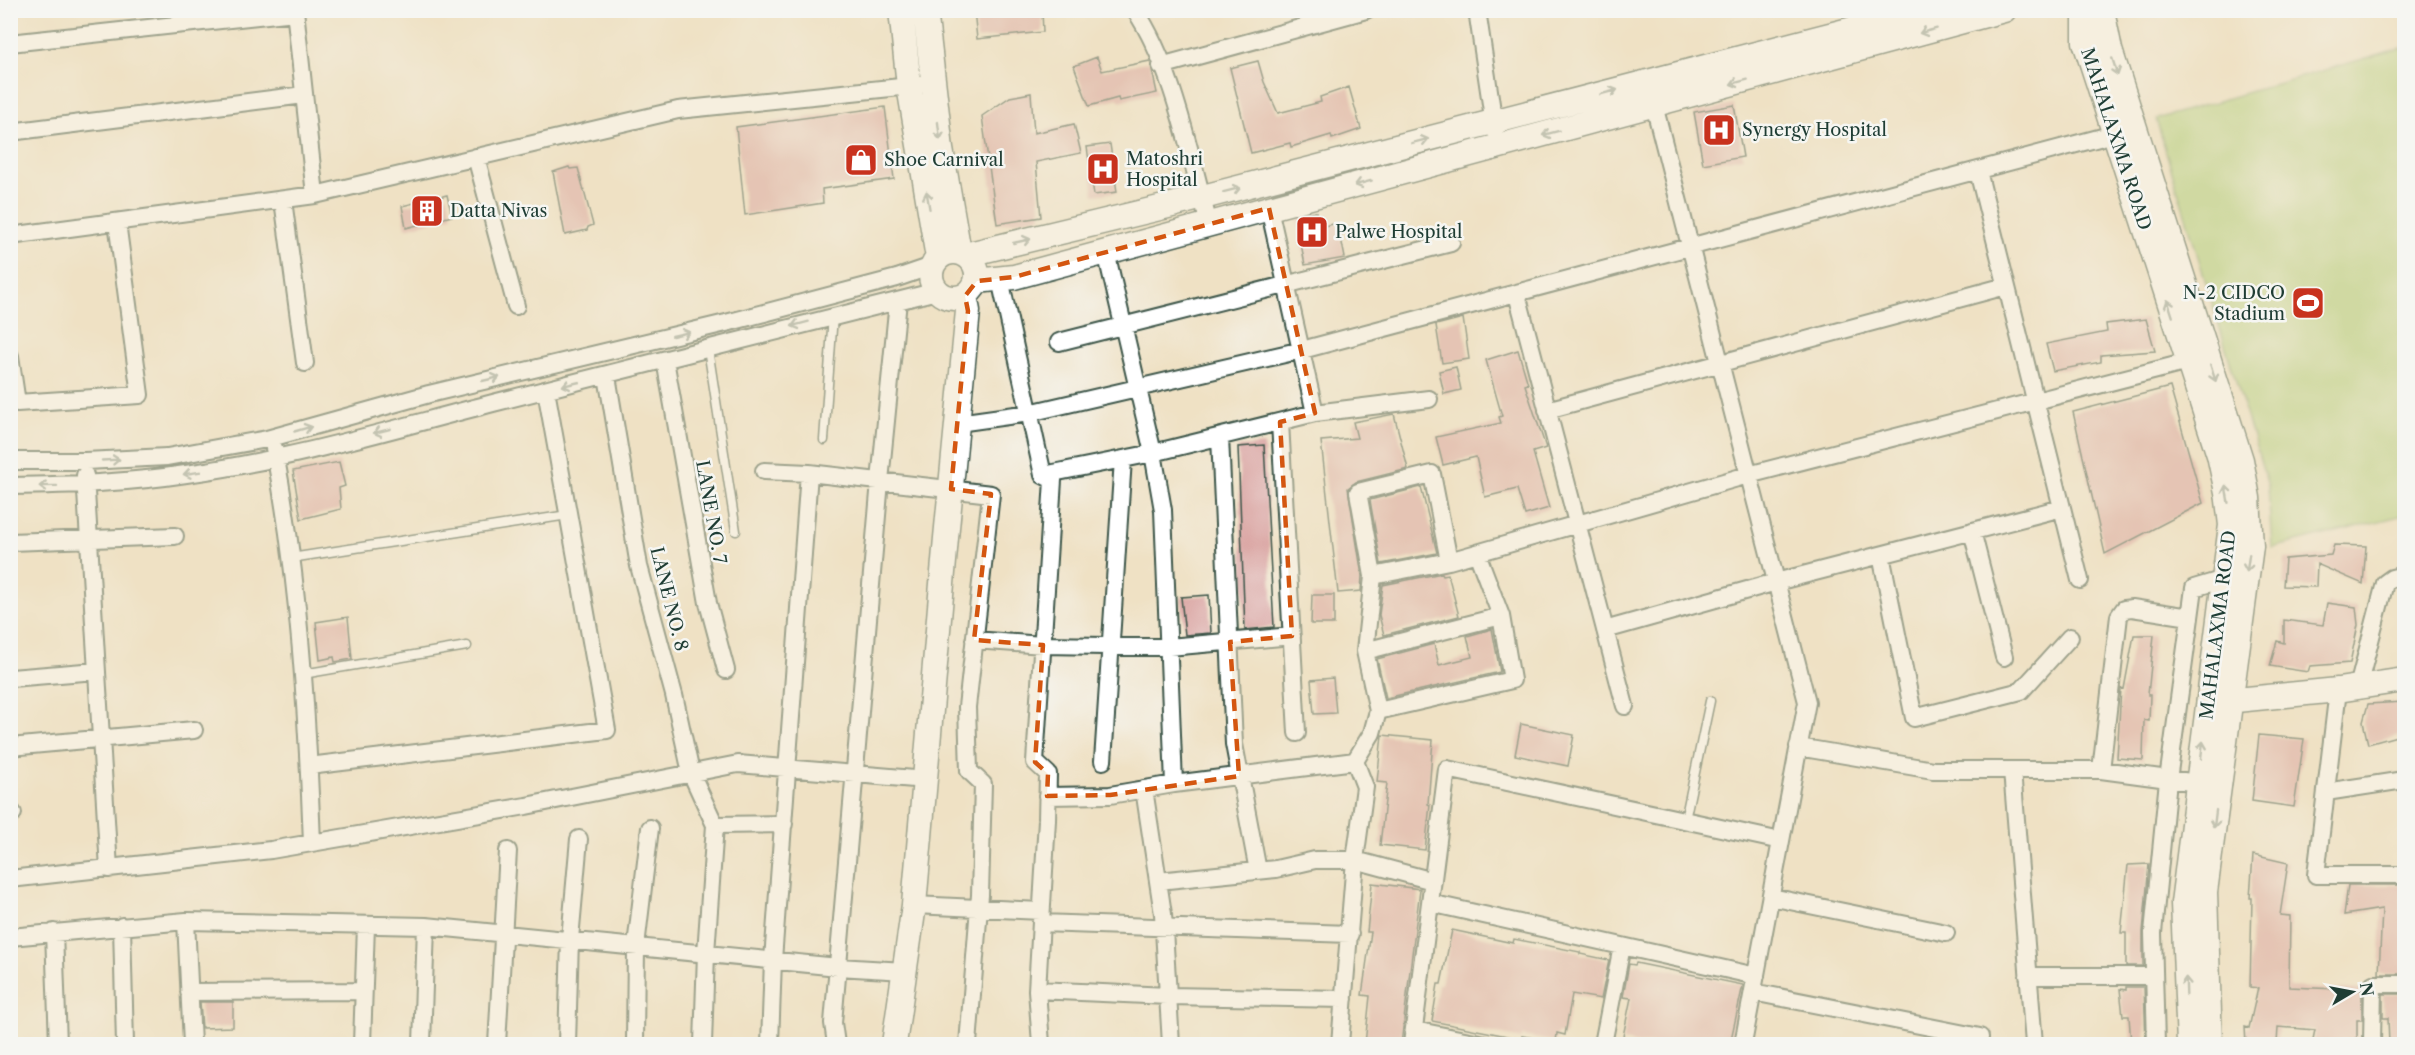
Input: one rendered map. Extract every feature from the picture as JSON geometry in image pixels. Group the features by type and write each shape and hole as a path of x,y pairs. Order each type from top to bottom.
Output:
{"street":[{"path":"901,10 909,86 949,258"},
{"path":"925,10 941,149 949,258"},
{"path":"1135,10 1148,30 1173,96 1209,224"},
{"path":"1161,66 1366,10"},
{"path":"1477,10 1497,147"},
{"path":"10,461 85,461 167,457 272,438 429,394 740,320 897,278 949,258 1202,198 1926,10"},
{"path":"1046,1044 1037,990 1048,774 1035,762 1053,480 1043,474 1029,413 981,285 973,261 949,258 930,275 937,291 946,297 956,298 981,285 2004,10"},
{"name":"MAHALAXMA ROAD","path":"2085,10 2085,42 2125,131 2241,460 2248,498 2251,546 2219,702 2198,783 2183,903 2189,1044"},
{"name":"MAHALAXMA ROAD","path":"2102,10 2125,131 2188,362 2218,455 2227,492 2231,525 2224,579 2219,702 2205,892 2210,1044"},
{"path":"10,43 295,11 315,195"},
{"path":"10,236 315,195 678,110 934,84"},
{"path":"10,132 304,95"},
{"path":"1654,105 1807,702 1743,1044"},
{"path":"958,423 1029,413 1302,350 2125,131"},
{"path":"476,157 516,306"},
{"path":"1978,171 2080,580"},
{"path":"282,200 304,363"},
{"path":"1269,208 1315,413"},
{"path":"10,357 18,403 141,396 117,222"},
{"path":"1059,342 1451,243"},
{"path":"1106,252 1153,453 1163,510 1174,784"},
{"path":"894,1044 914,905 969,311 981,285"},
{"path":"1547,410 2006,286"},
{"path":"10,486 86,485 186,474 276,458 607,376 833,315 937,291"},
{"path":"1517,294 1625,706"},
{"path":"836,1044 833,1023 898,301"},
{"path":"740,320 746,339"},
{"name":"LANE NO. 7","path":"665,360 708,603 726,670"},
{"path":"1373,576 1449,561 1748,475 2188,362"},
{"name":"LANE NO. 8","path":"607,376 639,566 674,695 692,773 715,825"},
{"path":"309,766 607,730 546,390"},
{"path":"1043,474 1153,453 1315,413 1429,399"},
{"path":"1280,422 1297,733"},
{"path":"1220,437 1234,744 1258,871"},
{"path":"272,438 297,600 312,843"},
{"path":"1103,761 1123,459"},
{"path":"85,461 109,869"},
{"path":"764,471 809,473 991,494 967,707 969,771 983,784 979,908 968,1044"},
{"path":"770,1044 773,960 809,473"},
{"path":"1355,761 1372,733 1378,711 1365,651 1373,576 1358,492 1432,474 1449,561"},
{"path":"1605,630 1776,582 2062,508"},
{"path":"1972,531 2004,657"},
{"path":"10,542 175,536"},
{"path":"1378,711 1512,680 1501,616 1477,553"},
{"path":"1881,555 1914,718 2021,691 2070,638"},
{"path":"2404,575 2391,578 2385,583 2348,689 2326,792 2316,875 2404,875"},
{"path":"2156,1044 2153,933 2168,780 2194,588 2224,579"},
{"path":"2101,770 2119,616 2124,609 2132,608 2190,617"},
{"path":"1365,651 1501,616"},
{"path":"974,640 1043,645 1169,647 1292,636"},
{"path":"11,678 96,671"},
{"path":"2219,702 2348,689 2404,680"},
{"path":"10,747 194,730"},
{"path":"1798,747 1933,770 2101,770 2198,783"},
{"path":"1047,796 1110,795 1174,784 1355,761"},
{"path":"1341,1044 1355,860 1365,787 1355,761"},
{"path":"10,879 271,850 526,806 738,764 926,780"},
{"path":"1485,1044 1413,1037 1447,769 1781,841"},
{"path":"2012,770 2034,1044"},
{"path":"2326,792 2404,780"},
{"path":"1144,789 1164,927 1171,1044"},
{"path":"703,1044 706,952 715,825 784,825"},
{"path":"635,1044 636,946 650,828"},
{"path":"567,1044 570,939 579,839"},
{"path":"497,1044 508,851"},
{"path":"1158,881 1258,871 1315,860 1355,860 1433,881"},
{"path":"1771,897 1946,933"},
{"path":"1430,903 1622,946 1755,984 1980,1037 1979,1044"},
{"path":"914,905 979,908 1041,917 1164,927 1350,934"},
{"path":"10,937 186,921 426,926 706,952 838,967 905,970"},
{"path":"186,921 192,1044"},
{"path":"362,1044 366,925"},
{"path":"122,926 125,1044"},
{"path":"422,1044 426,926"},
{"path":"54,932 58,1044"},
{"path":"1603,1044 1622,946"},
{"path":"2028,976 2154,976"},
{"path":"2372,1044 2373,984 2404,984"},
{"path":"1037,990 1168,996 1344,999"},
{"path":"189,992 363,991"}],"lane":[{"path":"824,440 833,315"},
{"path":"708,349 736,531"},
{"path":"290,558 568,515"},
{"path":"303,674 467,646"},
{"path":"1685,820 1710,701"}],"highlighted area":[{"path":"1269,208 1315,413 1280,422 1292,636 1230,642 1239,776 1110,795 1047,796 1048,774 1035,762 1043,645 974,640 991,494 951,489 968,311 965,296 977,281 1014,277"}],"green space":[{"name":"N-2 CIDCO Stadium","path":"2404,47 2404,515 2272,548 2268,486 2156,119"}],"building":[{"path":"974,10 1042,11 1043,32 977,39"},
{"path":"1097,57 1102,71 1150,61 1157,93 1119,101 1118,98 1089,106 1074,66"},
{"path":"1258,61 1264,82 1278,113 1321,102 1320,97 1349,87 1361,129 1332,139 1331,135 1291,147 1290,143 1251,153 1230,68"},
{"path":"1031,93 1034,133 1074,124 1081,153 1036,162 1041,217 997,224 982,116 1010,97"},
{"path":"1734,105 1743,157 1703,164 1694,112"},
{"path":"885,107 894,179 822,189 823,203 745,215 736,127"},
{"path":"1110,144 1117,192 1094,195 1087,147"},
{"path":"569,167 570,169 578,168 593,225 587,230 565,235 553,172"},
{"name":"Datta Nivas","path":"447,195 452,216 406,228 402,206"},
{"path":"1316,212 1319,227 1338,223 1345,258 1305,265 1296,216"},
{"path":"1463,318 1469,359 1442,363 1436,325"},
{"path":"2146,319 2155,351 2101,355 2101,362 2053,371 2046,344 2107,332 2106,324"},
{"path":"1518,350 1528,384 1525,385 1546,448 1533,452 1549,508 1525,515 1517,489 1485,497 1476,457 1443,465 1436,437 1501,423 1499,417 1502,416 1486,360"},
{"path":"1456,367 1461,390 1444,394 1439,371"},
{"path":"2170,387 2203,503 2105,554 2073,412"},
{"path":"1394,414 1408,469 1356,482 1348,488 1362,576 1361,591 1338,593 1321,441 1357,438 1353,422"},
{"path":"1264,445 1274,627 1245,630 1238,447"},
{"path":"339,462 345,486 339,488 341,509 301,519 293,471"},
{"path":"1421,487 1437,553 1381,564 1370,500"},
{"path":"2334,545 2366,546 2363,584 2317,564 2316,587 2283,586 2285,559 2331,555"},
{"path":"1442,573 1443,575 1448,574 1459,616 1384,635 1379,615 1383,585"},
{"path":"1209,595 1211,633 1185,635 1181,597"},
{"path":"1312,595 1334,595 1334,624 1311,624"},
{"path":"2327,603 2356,607 2358,625 2350,663 2310,666 2308,672 2270,666 2277,641 2284,643 2284,620 2323,625"},
{"path":"348,617 352,659 335,662 334,657 320,660 316,622"},
{"path":"1492,629 1500,672 1386,698 1377,659 1434,644 1439,665 1472,657 1467,636"},
{"path":"2134,635 2154,635 2148,695 2150,695 2149,721 2144,720 2143,760 2117,758 2121,688 2124,689"},
{"path":"1333,678 1336,713 1314,714 1311,680"},
{"path":"2404,702 2404,734 2368,744 2363,722 2368,704"},
{"path":"1521,724 1574,735 1568,766 1515,755"},
{"path":"1382,735 1433,740 1425,850 1380,845 1387,783 1377,782"},
{"path":"2259,735 2304,739 2294,807 2252,801"},
{"path":"2253,855 2288,863 2280,915 2290,916 2289,987 2362,990 2362,1020 2357,1020 2357,1044 2312,1044 2315,1030 2278,1027 2277,1044 2246,1044 2245,1027 2249,1028 2258,988 2250,987 2252,898 2250,898"},
{"path":"2149,864 2143,932 2143,966 2126,966 2126,933 2121,933 2128,865"},
{"path":"1372,883 1420,889 1401,1044 1365,1044 1370,996 1362,995 1371,932 1367,932"},
{"path":"2348,885 2403,885 2400,914 2404,914 2404,974 2379,974 2382,909 2344,915"},
{"path":"1452,930 1513,943 1514,939 1609,960 1601,999 1572,994 1565,1035 1557,1033 1556,1042 1522,1036 1522,1039 1432,1021 1438,984 1441,984"},
{"path":"1636,963 1743,985 1730,1044 1638,1044 1622,1041 1631,998 1623,997 1629,964 1635,965"},
{"path":"2126,987 2144,987 2146,1044 2131,1044 2129,1016 2123,1016 2120,989 2126,990"},
{"path":"2383,994 2404,994 2404,1044 2389,1044 2388,1018 2383,1018"},
{"path":"200,1002 233,1002 233,1027 202,1028"}],"place":[{"name":"Synergy Hospital","path":"1719,130"},
{"name":"Shoe Carnival","path":"861,160"},
{"name":"Matoshri Hospital","path":"1103,169"},
{"name":"Datta Nivas","path":"427,211"},
{"name":"Palwe Hospital","path":"1312,232"},
{"name":"N-2 CIDCO Stadium","path":"2308,303"}]}
